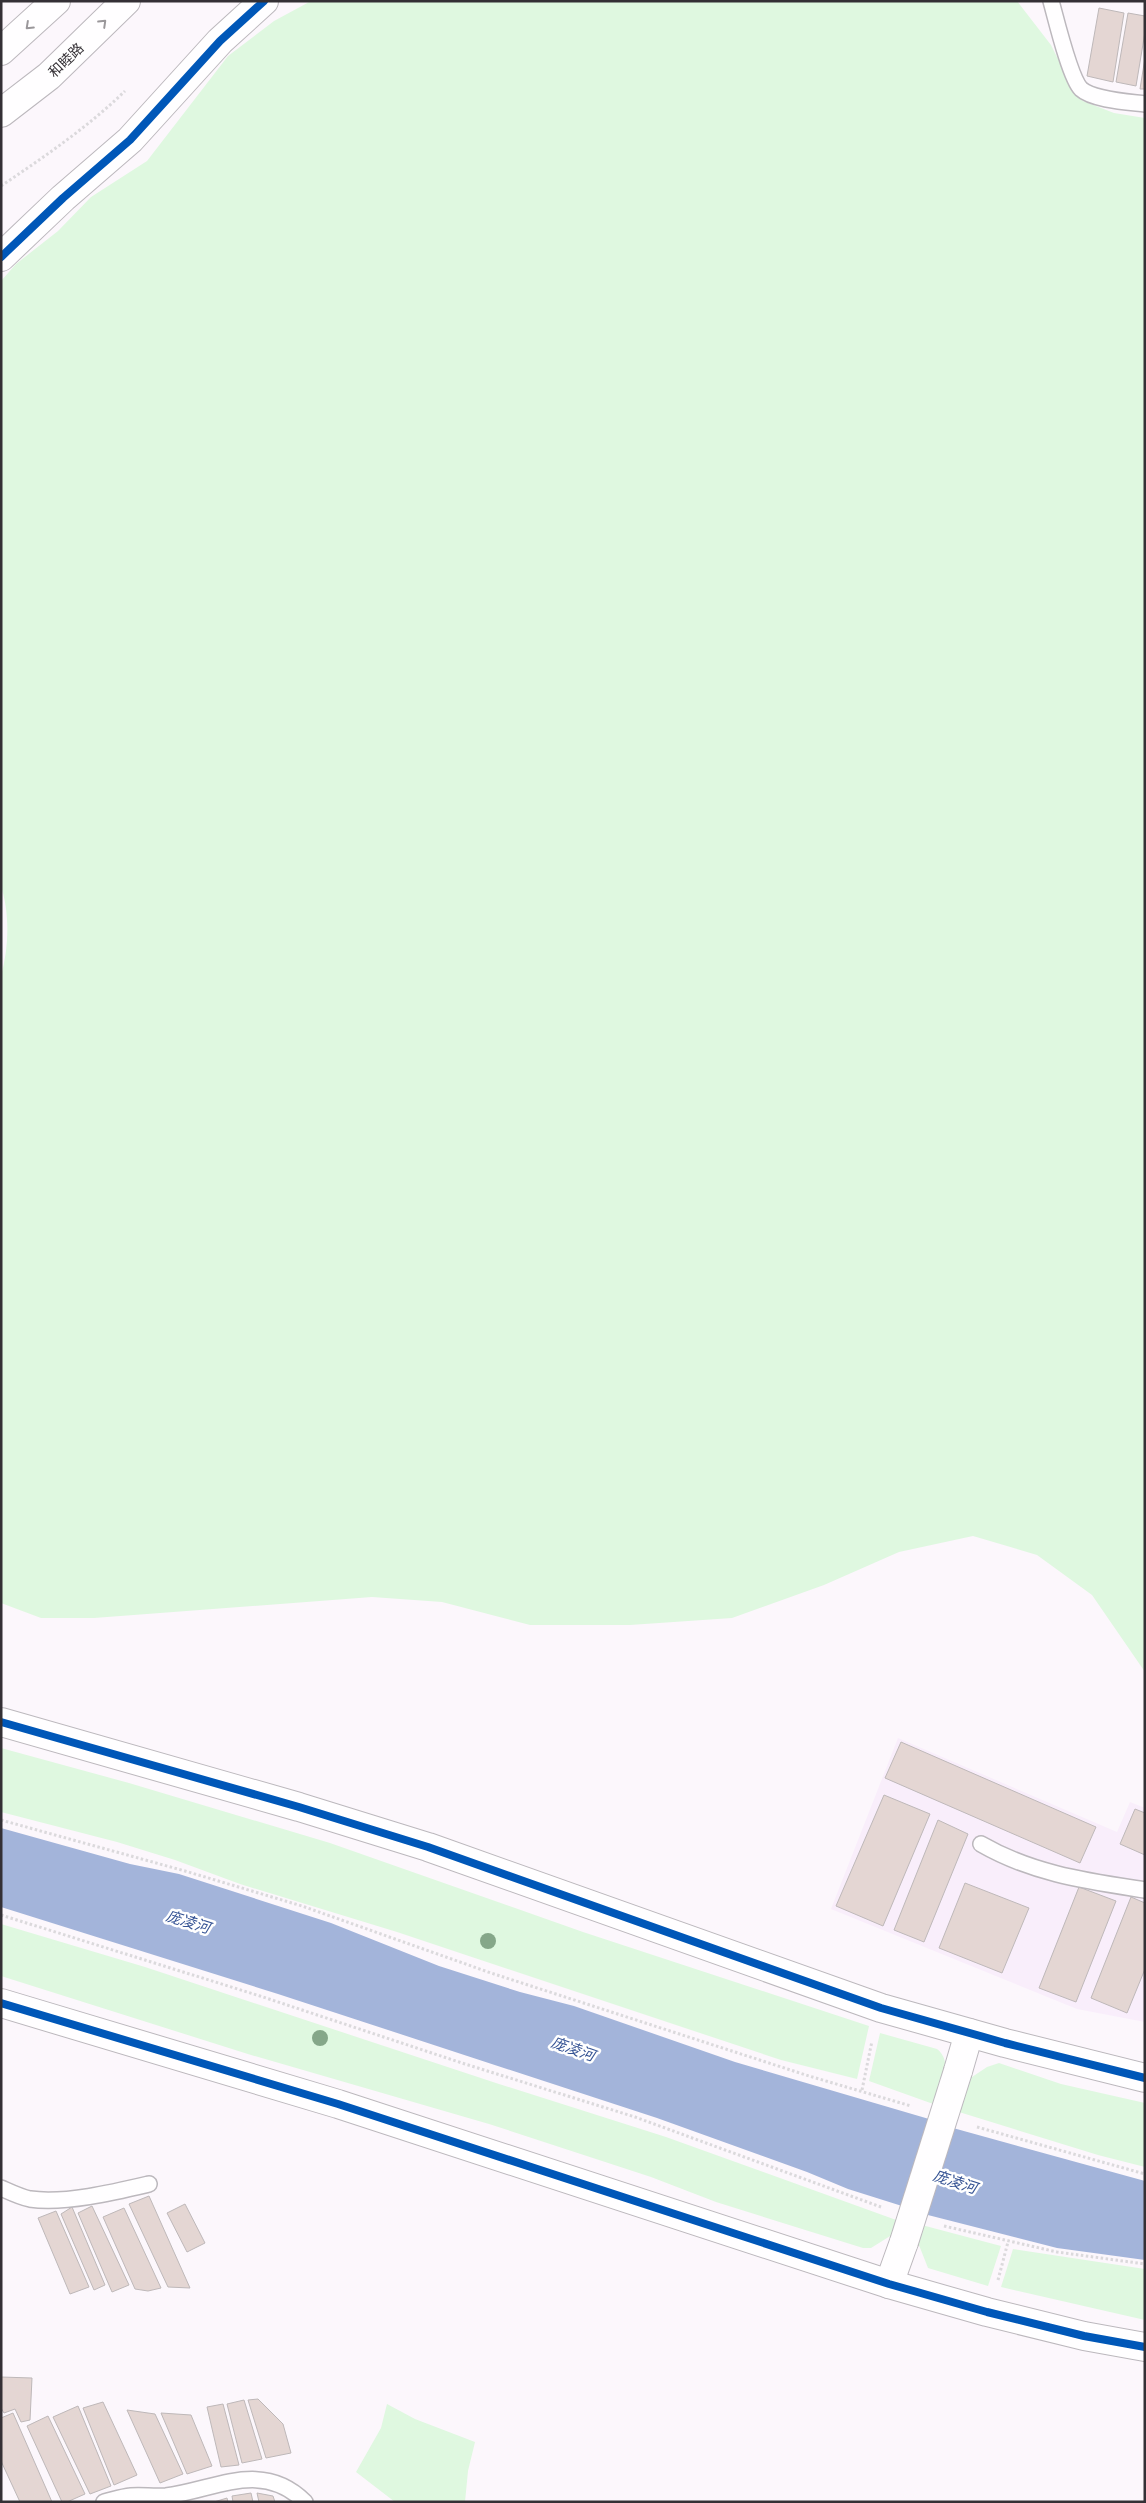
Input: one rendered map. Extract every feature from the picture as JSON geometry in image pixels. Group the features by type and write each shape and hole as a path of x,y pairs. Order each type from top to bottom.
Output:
{"street":[{"path":"1,51 56,1"},
{"name":"和睦路","path":"1,113 50,76 126,1"},
{"path":"1,257 63,198 130,140 220,41 264,1"},
{"path":"1,1722 299,1807 428,1847 881,2008 969,2033 1145,2078"},
{"path":"1,2003 338,2104 889,2284 987,2312 1084,2336 1145,2347"},
{"path":"889,2284 904,2242 969,2033"}],"lane":[{"path":"1051,1 1070,66 1081,89 1099,96 1145,104"},
{"path":"981,1844 1002,1856 1042,1871 1089,1882 1145,1890"},
{"path":"1,2188 28,2198 44,2200 149,2184"},
{"path":"104,2502 133,2496 167,2496 228,2481 264,2479 282,2485 305,2502"}],"path":[{"path":"1,186 100,114 128,88"},
{"path":"1,1820 185,1871 302,1906 500,1976 810,2076 914,2107"},
{"path":"1,1915 260,1996 464,2064 635,2118 884,2208"},
{"path":"862,2090 873,2038"},
{"path":"968,2124 1145,2174"},
{"path":"938,2224 1057,2252 1145,2264"},
{"path":"995,2289 1008,2242"}],"shaded area":[{"path":"898,1738 1117,1832 1130,1802 1145,1808 1145,2022 1077,2009 831,1909"}],"green space":[{"path":"311,1 1017,1 1051,45 1075,93 1083,101 1114,113 1145,118 1145,1672 1092,1595 1037,1555 973,1536 899,1552 824,1585 732,1618 630,1625 530,1625 442,1602 372,1597 94,1618 41,1618 1,1603 1,976 6,954 7,919 1,886 1,281 16,264 58,231 91,197 147,161 228,56 274,21"},
{"path":"1,1748 129,1783 330,1843 583,1932 869,2026 857,2079 781,2060 397,1932 240,1884 175,1860 117,1842 1,1812"},
{"path":"1,1924 145,1967 666,2137 899,2221 895,2233 871,2248 863,2248 716,2202 651,2177 489,2124 251,2055 1,1976"},
{"path":"880,2033 937,2049 942,2054 945,2061 945,2075 936,2105 869,2081"},
{"path":"999,2063 1061,2084 1145,2103 1145,2167 1098,2155 959,2112 966,2081 987,2067"},
{"path":"918,2224 1001,2246 988,2286 928,2268 915,2235"},
{"path":"1013,2249 1145,2269 1145,2320 1001,2287"},
{"path":"387,2404 415,2419 475,2442 468,2471 465,2502 395,2502 356,2472 381,2428"}],"water":[{"name":"庞凌河","path":"1,1828 130,1864 179,1874 331,1923 439,1966 520,1992 574,2006 735,2062 929,2119 902,2206 848,2189 807,2172 657,2118 278,1994 1,1907"},
{"name":"庞凌河","path":"953,2128 1145,2181 1145,2260 1057,2248 924,2214"}],"building":[{"path":"1099,8 1124,13 1113,82 1087,76"},
{"path":"1128,13 1145,16 1145,32 1136,86 1116,82"},
{"path":"1145,58 1145,89 1140,89"},
{"path":"901,1742 1096,1827 1080,1863 885,1778"},
{"path":"884,1795 930,1814 883,1926 836,1906"},
{"path":"1135,1809 1145,1813 1145,1855 1120,1844"},
{"path":"938,1820 968,1834 924,1942 894,1930"},
{"path":"965,1883 1029,1908 1002,1973 939,1948"},
{"path":"1079,1887 1116,1901 1076,2002 1039,1988"},
{"path":"1131,1897 1145,1903 1145,1969 1127,2013 1091,1998"},
{"path":"149,2196 190,2288 168,2287 129,2204"},
{"path":"185,2204 205,2243 187,2252 167,2213"},
{"path":"92,2206 129,2285 112,2292 78,2213"},
{"path":"72,2207 105,2285 94,2290 61,2214"},
{"path":"124,2208 161,2288 148,2291 135,2289 103,2217"},
{"path":"56,2211 89,2287 70,2294 38,2218"},
{"path":"1,2377 32,2378 30,2420 21,2422 15,2409 4,2413 1,2408"},
{"path":"258,2399 283,2424 291,2453 266,2458 248,2400"},
{"path":"244,2400 262,2459 242,2463 227,2404"},
{"path":"103,2402 137,2475 114,2485 83,2408"},
{"path":"223,2404 239,2465 221,2467 207,2407"},
{"path":"78,2406 111,2486 90,2494 53,2417"},
{"path":"127,2410 155,2414 183,2474 160,2483"},
{"path":"13,2413 52,2502 20,2502 1,2461 1,2418"},
{"path":"161,2413 191,2415 212,2466 187,2474"},
{"path":"48,2416 85,2494 67,2502 62,2502 27,2426"},
{"path":"251,2493 253,2502 233,2502 232,2496"},
{"path":"257,2493 273,2496 275,2502 259,2502"},
{"path":"227,2498 228,2502 214,2502"}],"cycle path":[{"path":"1,257 63,198 130,140 220,41 264,1"},
{"path":"1,1722 299,1807 428,1847 881,2008 1005,2043 1145,2078"},
{"path":"1,2003 338,2104 889,2284 987,2312 1084,2336 1145,2347"}]}
